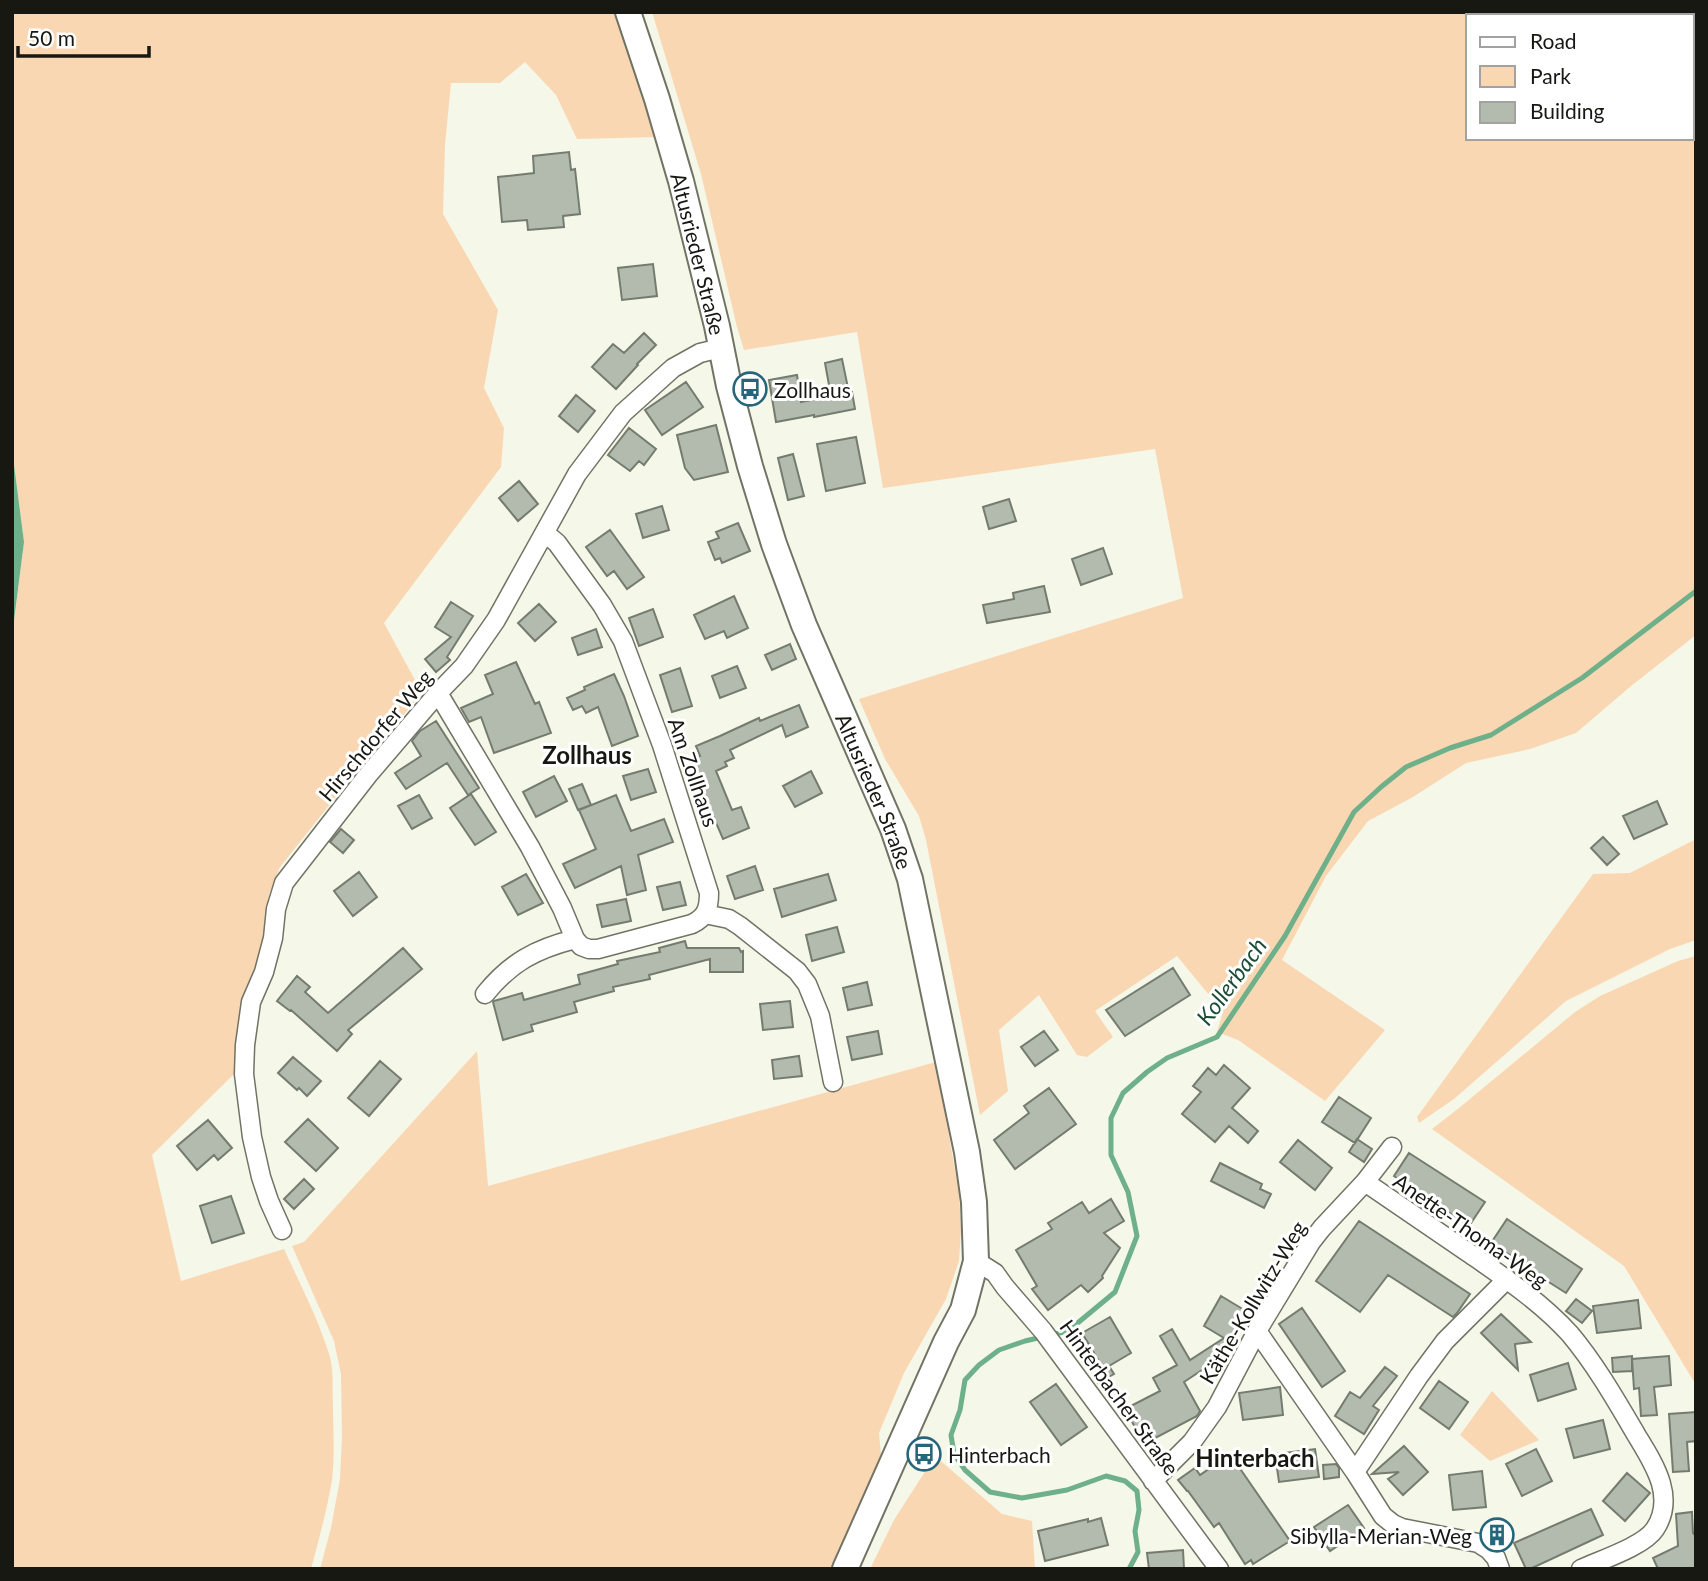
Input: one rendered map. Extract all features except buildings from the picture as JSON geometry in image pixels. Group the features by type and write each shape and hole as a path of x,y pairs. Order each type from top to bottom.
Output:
{"main road":[{"name":"Altusrieder Straße","path":"628,12 681,181 729,386 774,544 804,625 892,830 910,879 967,1152 974,1202 976,1261 963,1310 946,1342 845,1569"}],"street":[{"name":"Hirschdorfer Weg","path":"282,1230 261,1177 252,1138 244,1074 251,1002 264,972 273,938 276,909 284,883 368,775 464,666 489,631 577,474 623,413 673,368 700,353 721,348"},
{"name":"Am Zollhaus","path":"545,533 557,543 602,605 623,641 694,843 709,893 705,914"},
{"path":"438,693 530,847 575,939 581,946 598,949 692,924 701,920 705,914 729,919 797,971 807,984 820,1016 833,1082"},
{"path":"485,994 499,977 517,962 550,945 575,939"},
{"name":"Käthe-Kollwitz-Weg","path":"1153,1481 1192,1442 1217,1407 1257,1331 1311,1242 1365,1182 1392,1147"},
{"name":"Anette-Thoma-Weg","path":"1365,1182 1507,1279 1544,1309 1570,1335 1594,1367 1642,1444 1663,1488 1665,1502 1662,1517 1654,1532 1636,1545 1581,1569"},
{"name":"Hinterbacher Straße","path":"976,1261 995,1273 1043,1331 1219,1569"},
{"path":"1355,1472 1445,1341 1507,1279"},
{"path":"1257,1331 1383,1516 1402,1528 1478,1543 1496,1558 1500,1569"}],"green space":[{"path":"12,12 617,12 657,137 577,139 556,95 525,62 500,83 451,83 445,145 443,214 498,310 484,388 504,428 501,467 384,623 422,693 280,867 269,894 264,937 236,1072 152,1155 181,1281 284,1249 320,1329 332,1369 333,1462 328,1502 311,1569 12,1569 12,636 24,542 12,449"},
{"path":"652,12 1696,12 1696,635 1576,733 1530,749 1466,763 1413,797 1368,821 1326,876 1282,960 1385,1030 1325,1101 1238,1040 1217,1032 1223,1012 1177,956 1095,1011 1113,1037 1087,1057 1077,1055 1039,995 999,1030 1008,1091 980,1115 926,840 919,816 885,759 859,699 1183,598 1155,449 883,488 857,332 744,350 701,174"},
{"path":"1696,839 1696,940 1670,949 1566,1001 1454,1099 1419,1123 1417,1117 1593,874 1630,873"},
{"path":"1696,956 1696,1385 1624,1266 1432,1129 1575,1012 1600,996 1678,961"},
{"path":"477,1051 488,1186 936,1062 959,1193 959,1261 946,1299 904,1373 879,1433 881,1455 832,1569 320,1569 340,1479 341,1374 334,1341 292,1246 304,1242"},
{"path":"1492,1391 1539,1440 1490,1461 1460,1435"},
{"path":"935,1456 1002,1514 1032,1521 1035,1569 870,1569 894,1520"}],"shaded area":[{"path":"12,449 24,542 12,636"}],"waterway":[{"name":"Kollerbach","path":"1129,1569 1138,1552 1135,1531 1139,1510 1137,1491 1125,1481 1106,1476 1067,1490 1022,1498 990,1492 965,1470 954,1454 951,1435 960,1410 965,1380 979,1365 999,1350 1068,1331 1115,1292 1137,1236 1128,1192 1111,1155 1111,1118 1123,1093 1167,1058 1217,1037 1285,936 1354,812 1381,787 1406,767 1450,748 1491,735 1582,678 1696,591"}],"place":[{"name":"Zollhaus","path":"750,389"},
{"name":"Hinterbach","path":"924,1454"},
{"name":"Sibylla-Merian-Weg","path":"1497,1535"}],"district":[{"name":"Zollhaus","path":"587,754"},
{"name":"Hinterbach","path":"1255,1457"}]}
